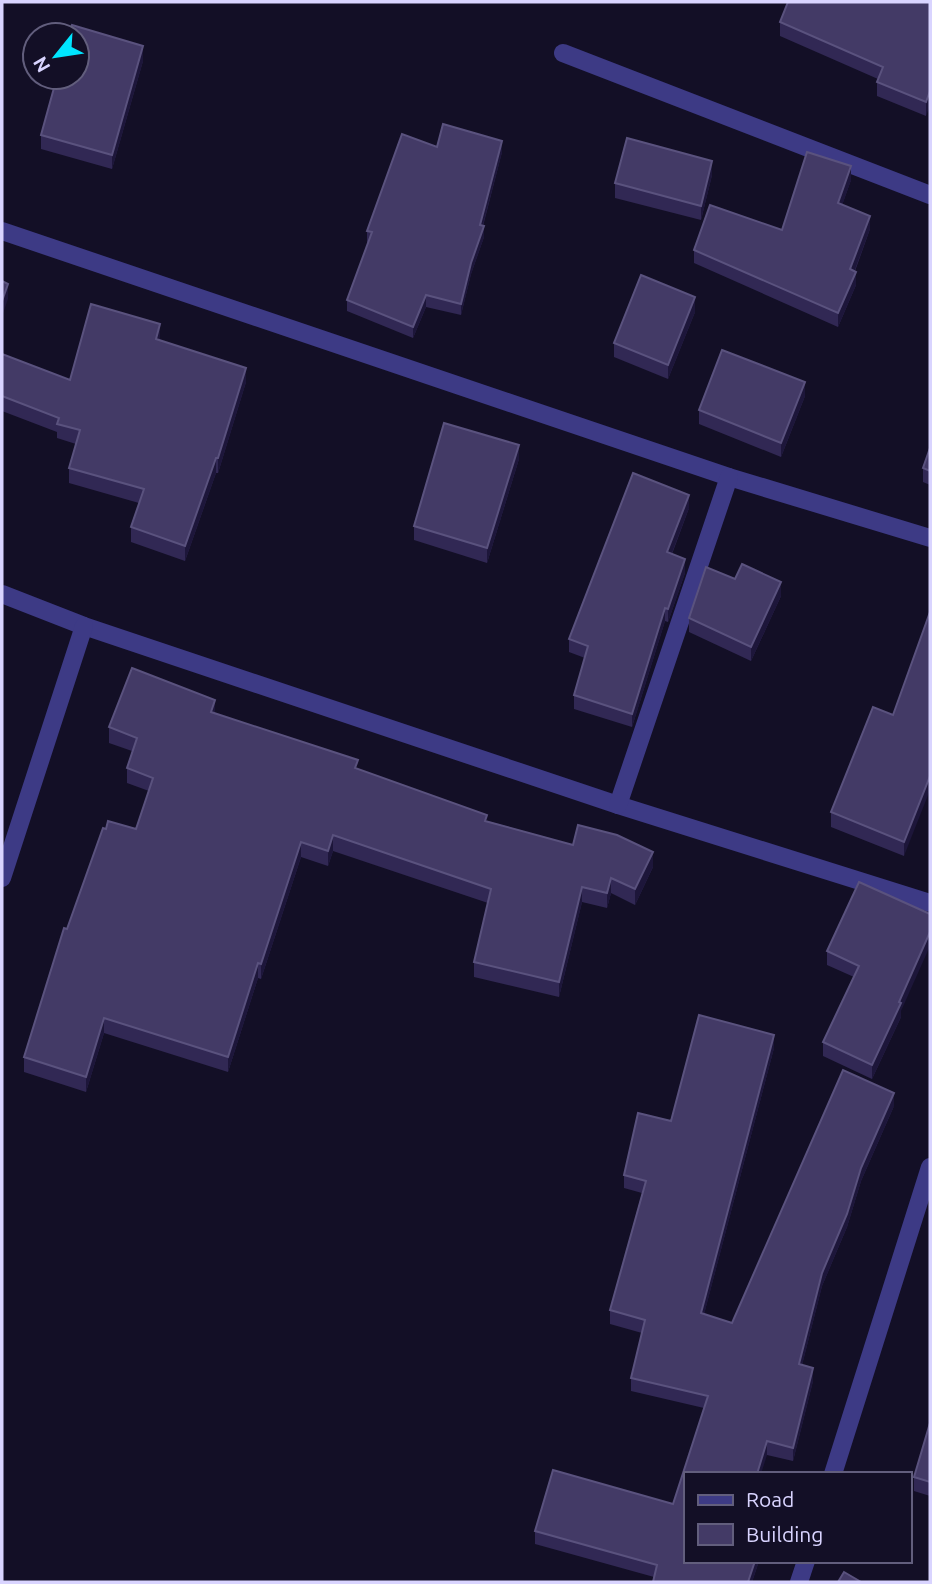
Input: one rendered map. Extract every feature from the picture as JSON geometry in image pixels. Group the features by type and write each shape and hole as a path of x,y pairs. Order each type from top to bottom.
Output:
{"street":[{"path":"563,53 930,195"},
{"path":"2,231 729,477 930,538"},
{"path":"618,805 729,477"},
{"path":"2,594 84,626 618,805 930,903"},
{"path":"2,878 84,626"},
{"path":"834,1472 930,1167"},
{"path":"799,1582 805,1563"}],"building":[{"path":"788,2 930,2 930,91 926,102 877,82 883,67 780,22"},
{"path":"91,31 143,46 112,155 41,135 53,91 91,91"},
{"path":"443,124 502,141 480,225 484,226 461,304 426,295 413,327 347,300 372,232 367,231 402,134 437,147"},
{"path":"627,138 712,161 701,206 615,183"},
{"path":"807,152 851,166 838,203 870,216 850,269 856,272 838,313 694,250 710,205 782,230"},
{"path":"641,275 695,297 668,365 614,343"},
{"path":"2,281 8,284 2,301"},
{"path":"91,304 160,324 156,339 246,368 218,458 185,546 131,527 144,489 69,468 80,430 57,424 59,418 2,396 2,354 70,380"},
{"path":"722,350 805,382 781,443 699,410"},
{"path":"444,423 519,445 487,548 414,526"},
{"path":"930,448 930,471 923,468"},
{"path":"633,473 689,495 667,552 685,559 668,609 665,608 632,714 574,695 588,646 569,639"},
{"path":"742,564 781,582 751,647 689,618 706,567 735,579"},
{"path":"930,612 930,776 904,842 831,812 873,707 893,715"},
{"path":"132,668 215,700 211,712 358,760 355,768 487,815 485,821 573,845 578,825 617,835 653,852 635,889 611,878 607,893 582,887 559,982 474,962 491,889 333,835 328,851 301,842 228,1057 104,1018 86,1077 24,1057 64,928 67,929 103,828 106,829 108,821 136,829 153,778 127,768 137,738 109,727"},
{"path":"859,882 930,914 930,932 872,1065 823,1042 859,966 827,951"},
{"path":"699,1015 774,1035 701,1313 732,1323 843,1070 894,1093 861,1168 847,1214 822,1273 799,1364 813,1368 793,1448 767,1441 758,1472 684,1472 684,1563 754,1563 748,1582 653,1582 657,1565 535,1531 553,1470 673,1504 708,1396 631,1378 645,1320 610,1310 646,1181 624,1175 638,1113 671,1121"},
{"path":"930,1423 930,1482 914,1477"},
{"path":"844,1572 861,1582 838,1582"}]}
